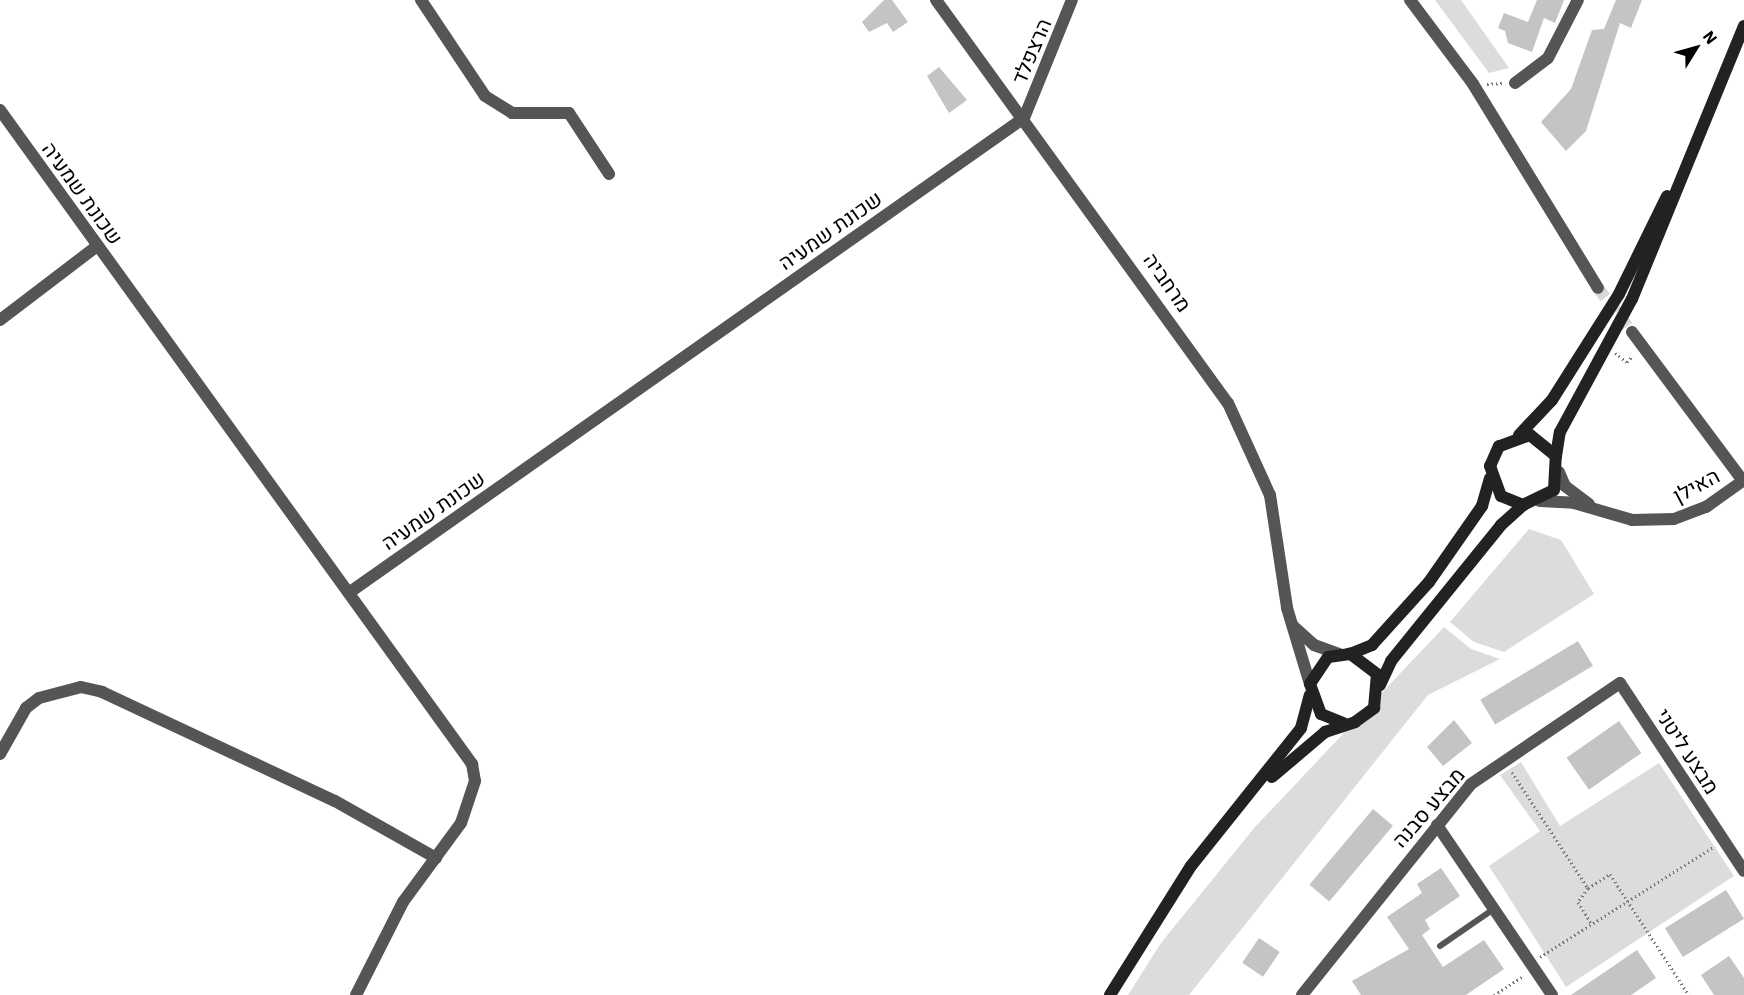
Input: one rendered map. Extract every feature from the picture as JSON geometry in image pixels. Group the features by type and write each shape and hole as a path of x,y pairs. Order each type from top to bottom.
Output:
{"main road":[{"path":"1490,477 1501,496 1523,505 1540,501 1554,490 1559,472 1556,456 1560,432 1607,346 1720,87 1744,26"},
{"path":"1110,995 1191,866 1301,729 1310,689 1319,664 1372,645 1429,582 1482,506 1499,446 1519,435 1552,400 1619,294 1720,87"},
{"path":"1519,435 1541,439 1556,456"},
{"path":"1242,804 1308,743 1374,708 1380,685 1406,641 1523,505"},
{"path":"1345,654 1370,664 1380,685"},
{"path":"1310,689 1321,714 1343,723"}],"street":[{"path":"421,0 485,96 512,113 569,113 609,174"},
{"name":"מרחביה","path":"936,0 1024,117 1228,403 1270,495 1290,622 1310,689"},
{"name":"הרצפלד","path":"1024,117 1072,0"},
{"path":"1410,0 1473,84 1598,288"},
{"path":"1515,83 1548,58 1578,0"},
{"name":"שכונת שמעיה","path":"0,110 350,592 1024,117"},
{"path":"0,320 97,246"},
{"path":"1632,332 1744,480"},
{"name":"האילן","path":"1559,472 1565,486 1595,508"},
{"name":"האילן","path":"1540,501 1595,508 1632,520 1674,519 1706,507 1744,480"},
{"path":"350,592 472,764 471,802 436,858 403,902 356,995"},
{"path":"1290,622 1314,645 1345,654"},
{"name":"מבצע סבנה","path":"1302,995 1471,784 1503,760 1620,683"},
{"name":"מבצע ליטני","path":"1620,683 1744,871"},
{"path":"0,754 26,708 39,698 62,689 92,689 325,795 436,858"},
{"path":"1437,825 1552,995"}],"lane":[{"path":"1440,946 1495,908"}],"path":[{"path":"1473,84 1515,83"},
{"path":"1607,346 1627,362 1641,344"},
{"path":"1503,760 1588,888"},
{"path":"1494,995 1592,924 1724,840"},
{"path":"1592,924 1578,902 1588,888 1610,874 1689,995"}],"shaded area":[{"path":"1435,0 1461,0 1509,68 1489,73"},
{"path":"1529,529 1561,540 1594,594 1504,652 1474,642 1450,622"},
{"path":"1444,627 1471,649 1500,659 1428,695 1189,995 1128,995 1161,943 1255,827"},
{"path":"1521,762 1560,826 1659,763 1734,876 1566,987 1489,866 1540,831 1500,775"}],"building":[{"path":"884,0 892,0 908,22 893,32 887,23 869,32 862,22"},
{"path":"1537,0 1564,0 1555,23 1544,18 1532,52 1508,43 1505,31 1498,28 1504,13 1528,22"},
{"path":"1616,0 1642,0 1631,28 1620,23 1586,131 1566,151 1541,122 1571,89 1592,30 1604,29"},
{"path":"939,67 967,100 949,113 927,76"},
{"path":"1578,641 1593,666 1495,725 1480,700"},
{"path":"1454,720 1472,743 1443,766 1427,747"},
{"path":"1619,721 1641,753 1589,790 1567,758"},
{"path":"1373,809 1393,826 1329,902 1309,885"},
{"path":"1441,868 1460,896 1425,920 1430,929 1422,935 1443,967 1484,940 1504,969 1466,995 1361,995 1352,981 1409,949 1387,917 1422,893 1417,884"},
{"path":"1726,890 1744,919 1683,957 1665,928"},
{"path":"1259,938 1280,952 1263,977 1242,963"},
{"path":"1637,950 1656,978 1631,995 1571,995"},
{"path":"1729,956 1744,978 1744,995 1714,995 1701,975"}],"tunnel":[{"path":"1598,288 1632,332"}]}
